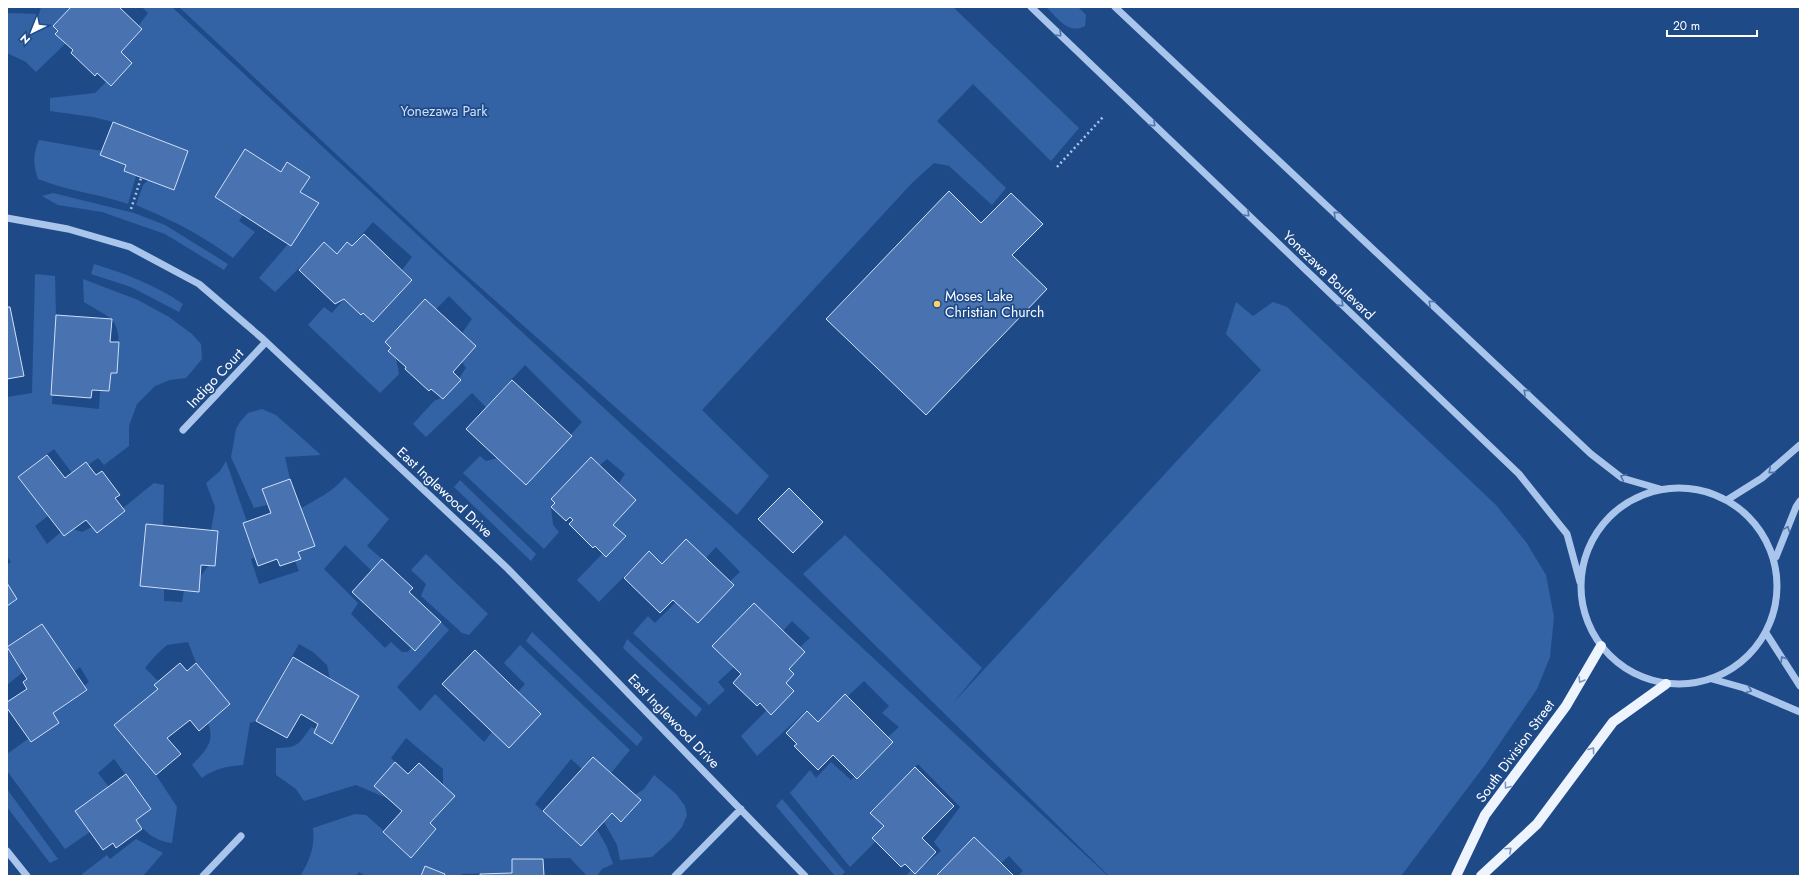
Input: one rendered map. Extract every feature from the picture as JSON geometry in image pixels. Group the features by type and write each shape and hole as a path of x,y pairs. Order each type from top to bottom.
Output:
{"main road":[{"name":"South Division Street","path":"1456,876 1485,815 1566,706 1601,646"},
{"path":"1481,876 1537,824 1613,722 1666,684"}],"street":[{"name":"Yonezawa Boulevard","path":"1030,7 1519,474 1567,534 1580,582"},
{"path":"1115,7 1591,454 1622,478 1660,489 1694,488 1727,500 1754,521 1776,557"},
{"name":"East Inglewood Drive","path":"7,218 68,229 130,247 199,284 266,342 508,569 805,876"},
{"name":"Indigo Court","path":"183,430 266,342"},
{"path":"1727,500 1762,478 1800,445"},
{"path":"1660,489 1628,501 1606,519 1587,548 1580,582 1585,616 1601,646 1614,661 1666,684 1678,685 1712,679 1745,660 1766,633 1777,600 1776,557 1796,507 1800,501"},
{"path":"1766,633 1800,686"},
{"path":"1712,679 1744,688 1800,712"},
{"path":"674,876 741,809"},
{"path":"203,876 241,836"},
{"path":"7,851 27,876"}],"path":[{"path":"1057,167 1103,117"},
{"path":"131,209 141,178"}],"green space":[{"path":"41,7 71,7 53,26 58,31 55,34 66,43 36,72 26,62 7,53 7,13 39,14"},
{"path":"142,7 172,7 1108,876 1018,876 1023,871 1009,856 1001,863 974,837 936,876 906,876 911,870 915,873 941,851 934,842 960,807 918,764 870,812 884,826 872,838 876,841 850,867 790,793 810,770 816,778 831,762 851,780 854,777 857,779 893,742 888,737 899,727 882,713 889,706 864,681 847,697 845,694 818,722 806,711 757,756 741,736 767,710 771,714 794,691 786,683 794,674 789,669 805,653 800,647 810,638 792,621 783,631 754,603 712,646 734,667 718,682 725,690 709,705 633,633 648,616 655,623 676,602 698,623 734,585 730,581 740,572 716,547 706,558 686,539 662,564 649,551 599,602 577,580 603,553 625,536 613,525 636,500 619,483 625,474 607,459 555,503 551,507 553,525 559,532 544,549 463,473 480,456 486,461 497,458 526,485 582,422 525,365 486,407 472,393 426,437 413,424 434,401 441,398 443,399 461,380 459,378 466,368 462,362 476,346 462,333 472,319 449,296 436,309 425,299 385,342 391,348 389,350 396,358 399,374 380,393 308,325 324,307 332,313 344,299 361,315 363,313 373,322 412,280 402,270 412,257 373,222 352,246 347,242 337,254 324,243 275,292 259,278 288,244 291,246 319,204 300,192 310,177 287,162 281,172 245,149 215,197 243,215 239,221 255,232 233,258 186,228 136,205 143,185 148,180 174,190 188,151 113,122 93,117 50,111 50,98 95,93 106,82 121,52 142,29 139,25 148,13"},
{"name":"Yonezawa Park","path":"179,7 953,7 1079,128 1051,161 973,84 937,121 1006,188 992,205 949,166 934,163 912,183 702,410 769,476 737,515 447,258"},
{"path":"1046,7 1078,7 1086,15 1085,26 1079,28 1068,27"},
{"path":"39,140 102,151 126,165 124,171 136,176 128,204 60,187 38,179 34,159"},
{"path":"53,193 134,213 165,225 228,264 224,270 165,234 102,212 58,205 42,196"},
{"path":"94,264 129,276 173,297 183,304 179,312 131,287 91,274"},
{"path":"35,274 55,276 56,315 52,404 99,409 100,391 109,391 111,373 117,373 119,344 115,324 105,314 84,302 83,279 138,300 169,317 192,334 201,344 202,359 186,378 170,380 155,386 137,404 129,426 129,446 104,465 98,458 72,473 54,449 18,477 48,516 35,526 47,544 61,532 64,536 73,529 82,532 92,527 97,532 125,511 123,508 154,483 164,485 163,526 146,525 140,586 164,589 164,601 182,602 184,590 199,592 200,577 209,565 215,565 218,531 211,530 215,507 206,483 220,471 226,461 247,522 243,524 255,557 251,559 259,584 299,571 295,561 301,558 298,552 314,546 300,509 330,491 345,477 389,519 367,546 382,559 372,571 345,545 324,569 358,603 351,614 385,648 391,642 402,652 408,652 411,648 415,651 441,622 449,630 397,687 420,711 435,694 484,742 492,732 509,748 541,714 518,692 525,684 504,663 520,645 630,750 611,773 593,757 582,769 571,759 535,804 581,846 597,829 607,847 613,864 602,869 597,876 587,876 570,858 512,859 512,873 462,874 461,876 365,876 359,872 356,876 300,876 307,865 311,853 313,828 355,814 366,815 384,831 383,833 411,858 436,830 430,823 455,796 443,785 443,769 406,738 391,758 395,762 374,786 389,799 356,785 304,801 296,789 276,775 276,748 289,747 297,744 311,727 316,729 314,733 332,744 359,696 330,679 327,665 313,652 299,644 256,721 250,723 243,765 222,768 202,778 192,765 208,747 210,742 211,736 208,723 230,704 196,663 188,642 167,645 145,668 158,681 154,685 158,689 114,725 156,775 177,807 172,843 151,836 136,820 151,809 114,759 98,773 109,787 90,832 65,849 7,771 7,754 28,739 31,742 59,723 53,713 87,691 84,686 89,682 80,667 74,672 42,624 7,647 7,606 17,599 7,583 7,565 11,562 7,556 7,397 32,393"},
{"path":"1236,302 1253,316 1273,302 1287,307 1496,505 1526,542 1546,575 1554,617 1550,657 1537,689 1485,765 1401,876 1109,876 803,574 845,535 982,668 953,703 1261,370 1226,334"},
{"path":"262,409 276,415 321,455 285,457 290,479 262,489 267,505 254,508 231,457 236,429 240,422 248,413"},
{"path":"460,480 536,554 531,561 454,487"},
{"path":"426,554 488,614 469,635 462,633 421,596 426,584 411,570"},
{"path":"532,632 643,738 637,746 526,641"},
{"path":"627,639 702,709 696,717 623,648"},
{"path":"7,649 23,672 7,685"},
{"path":"654,775 676,794 685,806 687,815 682,827 672,839 652,857 620,860 617,845 604,822 612,813 622,822 641,800 635,795 644,789"},
{"path":"7,789 58,859 50,863 7,807"},
{"path":"782,799 845,872 841,876 835,876 776,806"},
{"path":"136,839 163,853 143,876 84,876 82,874 107,855 110,859"}],"building":[{"path":"71,7 119,7 142,29 121,52 132,63 111,86 97,73 95,76 71,53 73,50 55,34 58,31 53,26"},
{"path":"113,122 188,151 174,190 124,171 126,165 100,155"},
{"path":"245,149 281,172 287,162 310,177 300,192 319,203 291,246 215,197"},
{"name":"Moses Lake Christian Church","path":"949,191 981,223 1011,193 1043,224 1012,255 1047,289 926,415 826,319"},
{"path":"364,234 412,280 373,322 363,313 361,315 344,299 335,304 299,270 324,242 337,254 347,242 352,246"},
{"path":"425,299 476,346 453,372 461,380 443,399 431,389 429,391 405,369 406,367 388,351 391,348 385,342"},
{"path":"7,307 10,307 24,376 7,379"},
{"path":"56,315 112,319 110,342 119,342 117,373 111,373 109,391 92,390 91,398 51,395"},
{"path":"512,380 572,436 526,485 466,429"},
{"path":"47,455 65,478 86,462 96,475 102,471 120,495 115,498 125,511 97,533 86,520 64,536 18,477"},
{"path":"591,457 636,500 613,525 626,536 606,557 595,546 593,548 569,524 573,520 570,517 566,521 551,507 555,503 551,499"},
{"path":"290,479 315,546 298,552 301,559 280,566 277,559 258,566 243,523 271,513 262,489"},
{"path":"789,488 823,522 793,553 758,519"},
{"path":"146,524 218,531 215,566 201,565 199,592 140,586"},
{"path":"686,539 734,585 698,623 673,600 660,613 624,578 649,551 662,564"},
{"path":"382,559 413,588 409,592 441,622 415,651 352,592"},
{"path":"7,583 17,599 7,606"},
{"path":"754,603 805,652 789,669 794,674 786,683 794,691 771,715 760,703 757,706 733,683 741,674 712,646"},
{"path":"42,624 87,690 53,713 59,723 31,742 7,708 7,702 27,689 23,682 27,679 7,647"},
{"path":"475,650 541,714 509,748 442,684"},
{"path":"293,657 359,696 332,744 314,733 318,724 301,714 287,738 256,721"},
{"path":"180,663 187,671 196,663 230,704 199,731 190,720 167,738 181,754 156,775 114,725 158,689 154,685"},
{"path":"845,694 893,742 857,779 833,755 818,770 794,746 797,744 786,733 807,711 818,722"},
{"path":"593,757 641,800 621,822 612,813 581,846 543,811"},
{"path":"395,762 408,774 419,763 455,796 430,823 436,829 411,858 383,832 402,811 374,786"},
{"path":"915,767 954,806 922,838 936,852 915,874 905,864 901,867 872,838 884,826 870,813"},
{"path":"126,774 151,809 136,820 142,829 116,848 113,843 103,850 75,811"},
{"path":"974,837 1001,863 1014,876 936,876"},
{"path":"512,859 543,859 544,876 480,876 480,874 512,873"},
{"path":"425,866 445,874 444,876 421,876"}],"place":[{"name":"Moses Lake Christian Church","path":"937,304"}]}
